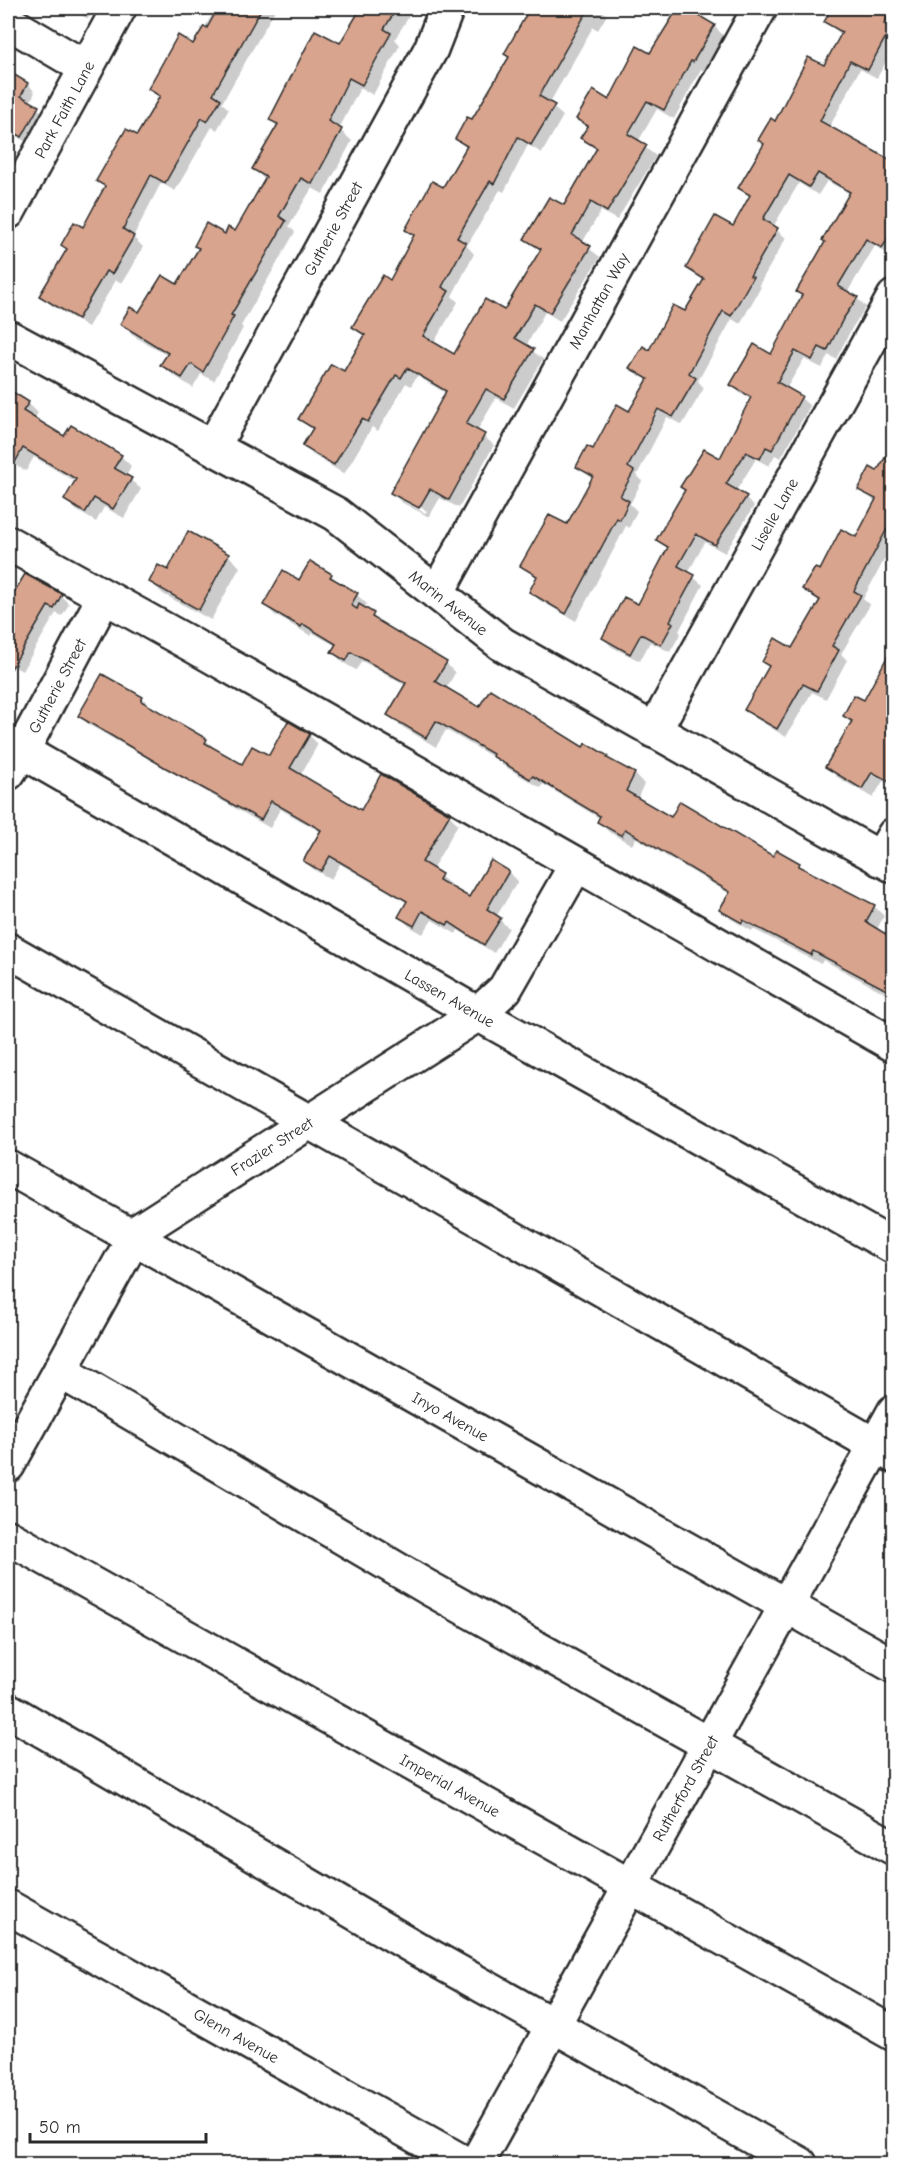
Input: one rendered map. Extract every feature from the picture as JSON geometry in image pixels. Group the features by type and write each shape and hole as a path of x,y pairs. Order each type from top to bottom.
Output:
{"street":[{"name":"Park Faith Lane","path":"8,212 119,8"},
{"name":"Gutherie Street","path":"213,447 431,49 447,8"},
{"name":"Manhattan Way","path":"437,593 760,8"},
{"path":"8,22 86,68"},
{"name":"Liselle Lane","path":"654,731 894,297"},
{"name":"Marin Avenue","path":"8,337 336,514 502,644 654,731 889,854"},
{"path":"8,543 215,658 894,1045"},
{"name":"Gutherie Street","path":"12,756 104,597"},
{"name":"Lassen Avenue","path":"12,756 894,1247"},
{"name":"Frazier Street","path":"8,1465 137,1232 478,1014 505,989 576,865"},
{"path":"8,950 884,1451"},
{"name":"Inyo Avenue","path":"8,1167 894,1666"},
{"path":"60,1371 427,1587 894,1848"},
{"name":"Rutherford Street","path":"476,2164 787,1606 884,1451 894,1412"},
{"name":"Imperial Avenue","path":"8,1537 894,2034"},
{"path":"8,1710 419,1950 800,2164"},
{"name":"Glenn Avenue","path":"8,1907 466,2164"}],"building":[{"path":"218,8 262,8 213,94 221,99 207,122 202,118 165,183 151,175 123,229 134,236 112,274 106,271 78,319 39,296 67,249 61,245 74,222 83,227 105,186 96,181 126,129 137,135 160,96 148,89 178,35 193,44 204,26 207,28"},
{"path":"361,8 397,8 384,29 391,33 362,85 349,78 328,121 342,129 312,184 301,178 279,216 286,221 231,315 234,316 203,372 191,364 182,378 160,365 168,353 120,324 130,307 139,312 162,275 177,284 199,248 194,246 206,223 225,234 228,227 235,231 266,177 252,169 278,124 269,120 315,30 340,43"},
{"path":"530,8 589,8 539,96 555,105 531,145 518,137 494,184 490,181 457,238 466,243 442,287 449,291 423,336 454,354 485,299 504,310 541,249 524,239 549,197 564,205 597,148 580,138 588,126 576,119 593,90 609,100 637,46 650,53 678,8 686,8 715,25 693,62 691,61 664,110 647,101 628,134 647,145 607,212 591,202 572,235 591,246 550,313 535,304 515,338 534,349 504,399 486,389 466,424 485,434 449,500 430,489 419,508 390,493 446,391 407,368 401,378 396,375 368,422 362,419 334,465 302,446 313,428 298,419 331,364 344,371 365,335 352,327 383,275 390,280 414,235 405,230 432,181 443,187 467,146 455,139 467,117 472,119 509,57 504,54"},
{"path":"832,8 893,8 884,24 891,27 868,70 850,61 820,121 894,162 894,229 882,248 866,239 838,286 858,297 843,319 827,351 819,347 812,360 795,351 777,382 802,396 772,450 766,447 760,459 746,452 726,484 747,496 715,545 696,534 678,566 695,575 670,621 673,623 661,645 641,634 630,654 602,638 624,597 638,604 668,547 656,540 685,490 680,487 704,449 720,458 751,397 730,385 754,344 771,354 802,295 796,292 825,242 822,240 850,192 818,173 809,187 789,175 763,219 778,228 750,276 753,277 731,316 723,311 689,373 696,378 673,417 658,409 628,467 634,471 620,496 629,501 620,520 617,518 566,614 529,592 537,576 520,566 549,515 567,524 593,476 576,467 587,446 593,449 617,404 629,411 648,379 629,368 643,346 649,350 673,305 685,311 704,279 686,268 715,216 733,226 750,195 738,188 764,144 758,140 771,118 775,121 808,57 824,65 842,32 824,22"},
{"path":"8,71 28,83 21,96 39,106 22,137 8,129"},
{"path":"8,389 29,402 23,411 64,436 71,425 122,455 114,468 132,478 113,509 94,498 85,513 64,500 76,479 23,448 8,475"},
{"path":"894,443 894,533 887,529 854,591 861,595 832,646 839,650 817,691 803,684 777,729 744,710 769,666 762,662 775,638 792,648 820,600 802,589 815,568 820,570 841,529 856,537 876,499 858,490 870,467 877,471"},
{"path":"188,531 229,554 199,610 149,582 158,565 168,570"},
{"path":"310,561 332,574 330,577 358,593 351,605 357,609 359,604 374,613 372,617 447,662 435,681 479,707 490,689 583,747 586,743 608,756 607,758 635,773 626,791 671,817 680,801 773,856 777,850 800,863 798,866 875,905 866,922 894,939 894,994 813,951 811,955 719,910 730,892 625,829 622,836 597,822 600,816 533,776 530,779 492,756 493,754 436,721 426,738 387,715 406,683 351,652 346,661 331,652 336,644 303,624 301,627 263,605 283,570 299,580"},
{"path":"25,574 62,594 54,609 48,606 8,674 8,602"},
{"path":"894,644 894,784 872,772 862,789 825,767 852,721 843,716 854,695 864,700"},
{"path":"102,674 143,697 141,701 207,739 205,743 242,764 252,746 269,755 288,721 310,734 290,768 361,810 381,774 450,814 422,862 442,874 439,880 469,897 491,860 509,871 487,909 501,918 484,945 449,922 447,925 422,911 414,926 398,917 407,901 330,856 321,871 303,861 321,830 271,801 261,820 78,716"}]}
